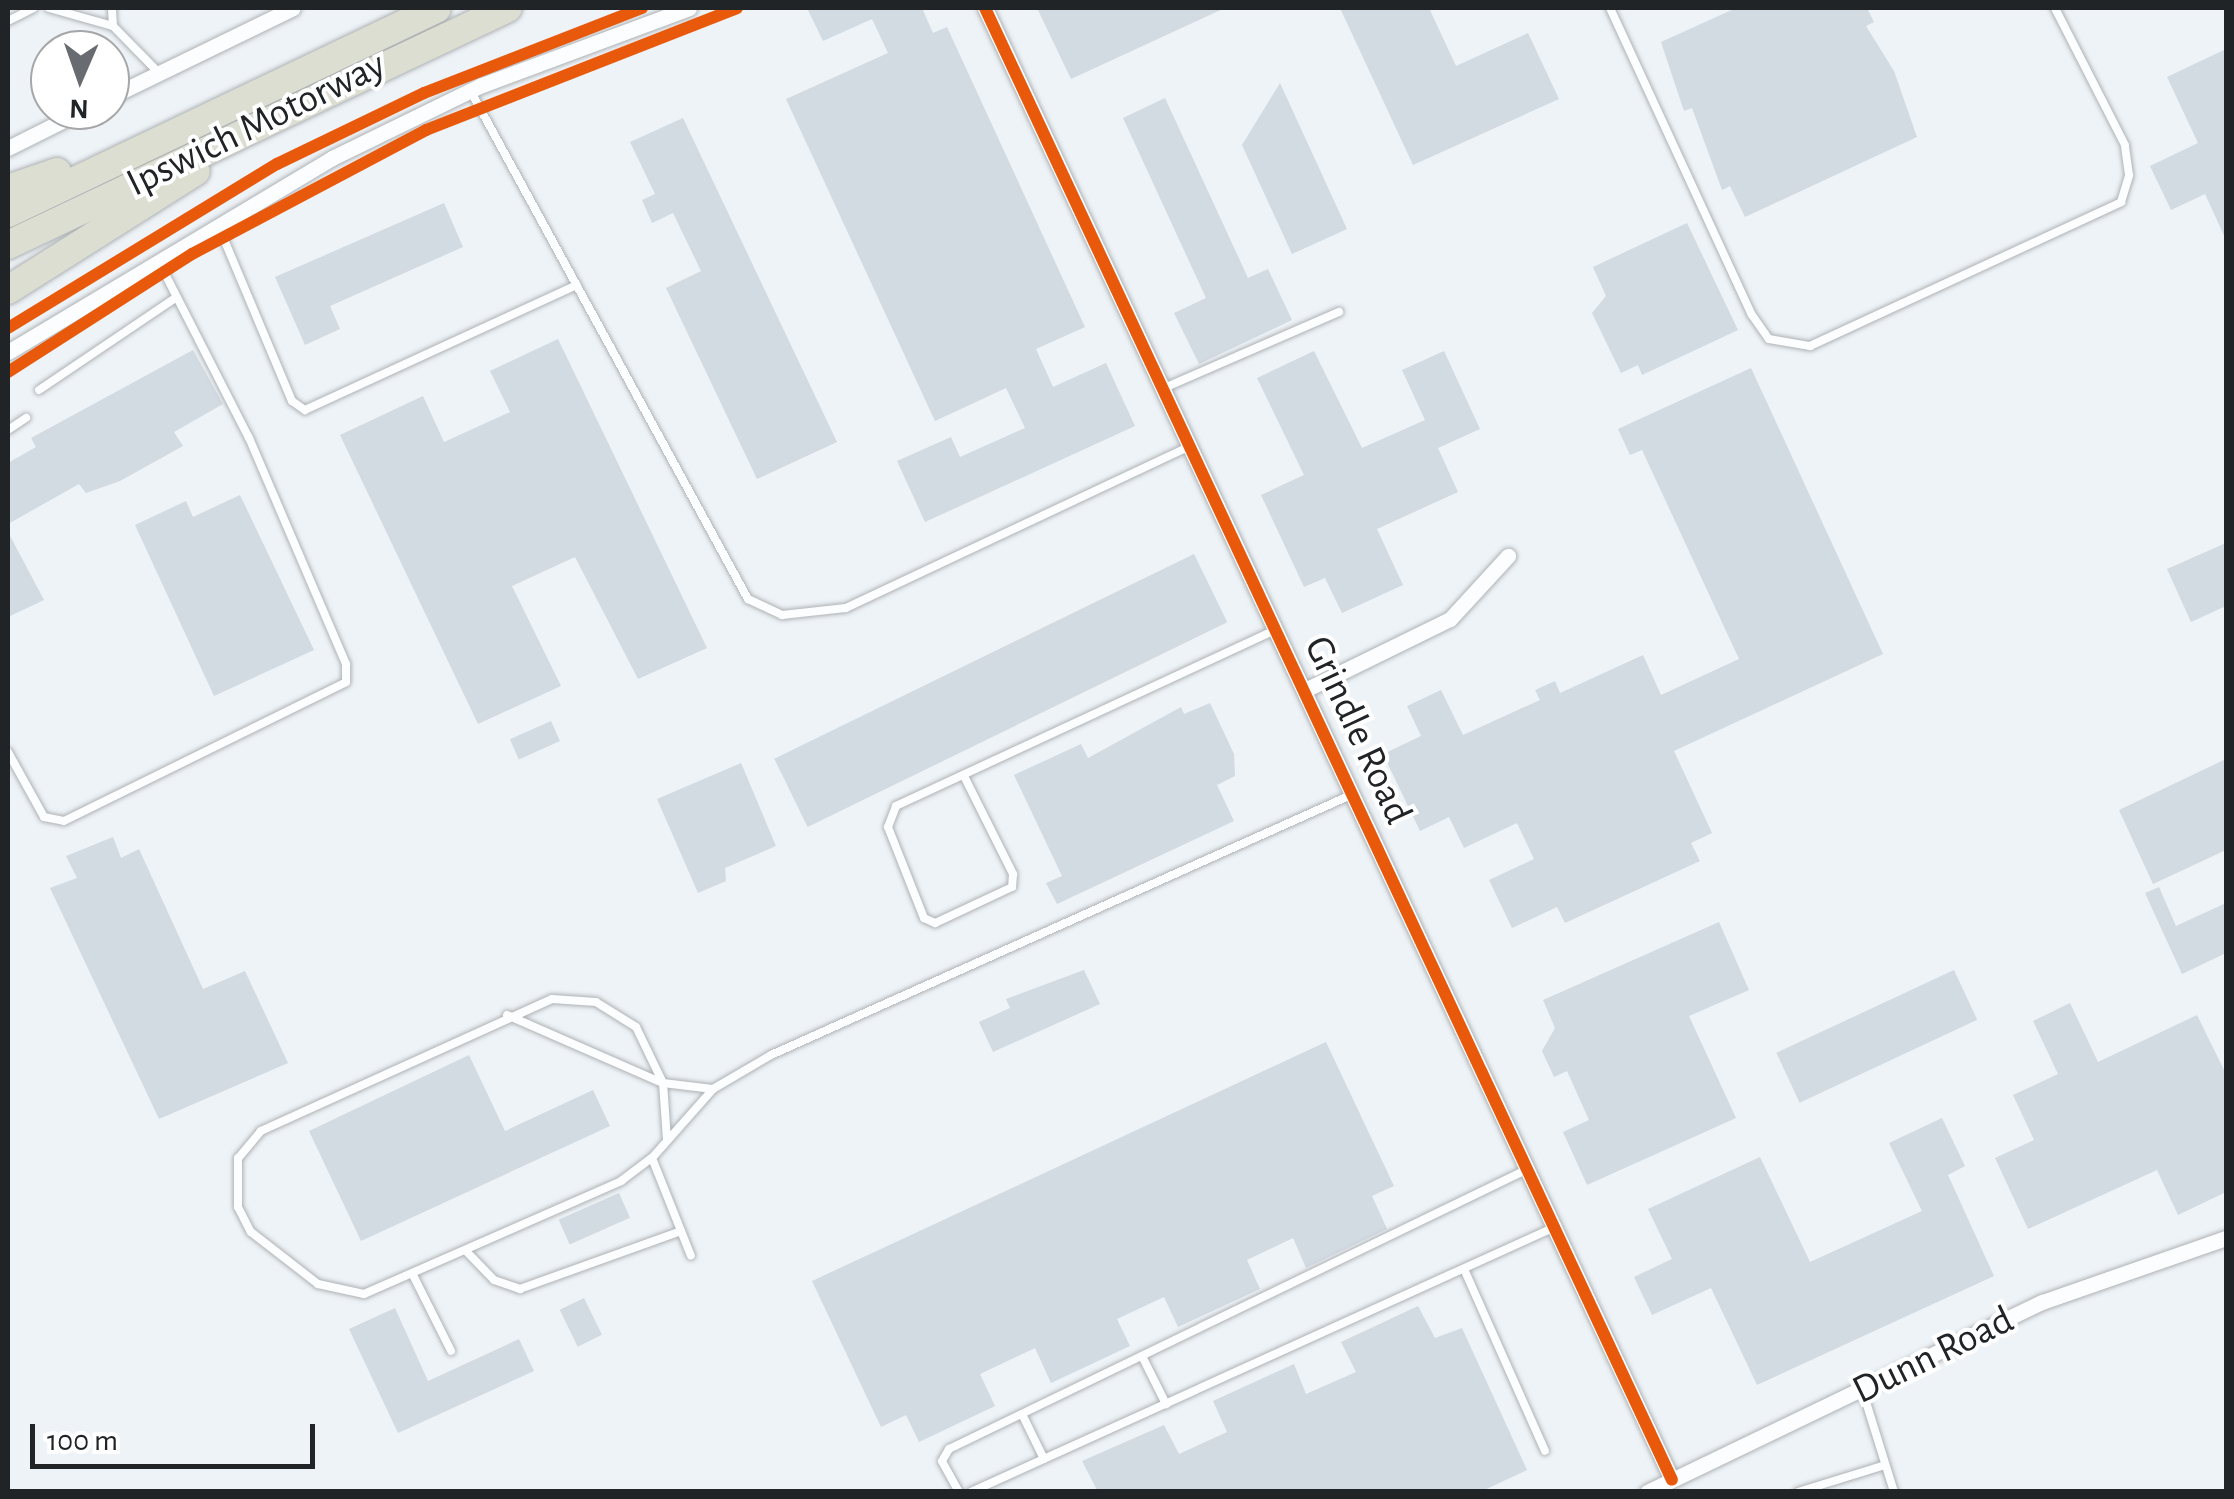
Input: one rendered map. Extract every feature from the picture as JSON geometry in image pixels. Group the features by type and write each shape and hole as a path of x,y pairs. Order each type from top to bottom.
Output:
{"highway":[{"name":"Ipswich Motorway","path":"8,213 162,134 437,8"},
{"name":"Ipswich Motorway","path":"8,245 375,65 508,8"},
{"path":"8,290 375,65"},
{"path":"8,190 162,134"}],"street":[{"path":"130,87 293,8"},
{"path":"8,352 216,221 470,90 689,8"},
{"name":"Grindle Road","path":"986,8 1672,1480"},
{"path":"8,148 44,130"},
{"path":"1305,690 1450,619 1508,556"},
{"name":"Dunn Road","path":"1647,1492 2042,1302 2226,1238"}],"lane":[{"path":"8,21 34,8"},
{"path":"49,8 113,26 159,73"},
{"path":"112,8 113,26"},
{"path":"1610,8 1752,315 1769,339 1810,346 2121,202 2130,175 2125,145 2055,8"},
{"path":"470,90 748,600 782,615 846,608 1190,446"},
{"path":"216,221 292,401 305,410 577,285"},
{"path":"8,752 44,818 64,821 346,682 346,664 249,438 156,256"},
{"path":"39,390 177,297"},
{"path":"1164,388 1339,312"},
{"path":"8,430 26,418"},
{"path":"964,776 1013,874 1012,887 936,923 924,918 889,820 896,806 1276,630"},
{"path":"667,1140 663,1084 636,1027 596,1002 552,999 507,1015 261,1130 238,1158 242,1221 318,1284 348,1296 413,1275 467,1252 652,1158 713,1089 866,1010 1351,795"},
{"path":"507,1015 663,1084 713,1089"},
{"path":"652,1158 691,1256"},
{"path":"959,1492 945,1452 1528,1169"},
{"path":"971,1492 1555,1227"},
{"path":"467,1252 494,1280 520,1288 681,1230"},
{"path":"1464,1269 1545,1451"},
{"path":"413,1275 452,1352"},
{"path":"1142,1356 1166,1404"},
{"path":"1862,1389 1882,1466 1894,1492"},
{"path":"1022,1414 1044,1459"},
{"path":"1798,1492 1882,1466"}],"building":[{"path":"807,8 922,8 933,33 947,27 1085,327 1036,349 1053,387 1106,363 1135,426 925,522 897,461 951,437 960,457 1025,428 1006,388 935,421 786,99 888,53 872,19 823,41"},
{"path":"1037,8 1225,8 1071,79"},
{"path":"1340,8 1429,8 1456,66 1528,33 1559,99 1413,165"},
{"path":"1736,8 1867,8 1874,22 1866,26 1894,71 1917,137 1745,217 1730,186 1722,190 1692,108 1684,111 1661,42"},
{"path":"2226,49 2226,240 2205,194 2171,210 2150,166 2198,143 2167,77"},
{"path":"1280,83 1347,229 1292,254 1242,145"},
{"path":"1165,98 1248,278 1268,269 1292,320 1199,364 1174,313 1206,298 1123,118"},
{"path":"683,118 837,442 757,479 666,288 701,271 673,213 652,223 642,200 655,194 630,142"},
{"path":"444,203 463,247 330,306 340,329 305,345 275,277"},
{"path":"1687,223 1738,330 1642,375 1638,365 1621,373 1592,313 1606,296 1593,267"},
{"path":"558,339 707,648 638,679 575,557 512,586 561,686 478,724 340,435 423,396 444,442 510,412 490,371"},
{"path":"193,350 223,404 174,432 183,446 120,481 86,493 79,484 8,524 8,463 36,447 31,438"},
{"path":"1314,351 1362,448 1425,420 1402,370 1444,351 1480,429 1438,448 1458,492 1377,529 1403,585 1342,613 1325,578 1304,587 1261,495 1304,475 1257,378"},
{"path":"1751,368 1883,654 1674,751 1712,833 1691,843 1700,861 1565,923 1557,907 1512,928 1489,880 1534,859 1517,823 1464,848 1449,817 1420,831 1383,754 1421,736 1407,706 1441,690 1463,735 1540,700 1535,690 1555,681 1560,693 1643,655 1661,695 1739,659 1642,450 1630,455 1618,429"},
{"path":"240,495 314,650 214,696 135,525 186,501 193,517"},
{"path":"8,532 44,600 8,617"},
{"path":"2226,543 2226,606 2191,622 2167,569"},
{"path":"1194,554 1227,622 808,827 774,759"},
{"path":"1210,703 1234,754 1235,776 1217,785 1234,821 1057,904 1046,883 1062,876 1014,775 1081,744 1088,758 1181,707 1184,714"},
{"path":"551,721 560,741 519,759 510,739"},
{"path":"2226,759 2226,850 2153,884 2119,810"},
{"path":"741,763 776,846 725,868 726,881 698,893 657,799"},
{"path":"113,837 121,858 139,849 203,989 245,971 288,1063 159,1119 50,888 77,878 66,856"},
{"path":"2159,887 2176,926 2226,903 2226,953 2182,974 2145,893"},
{"path":"1719,922 1749,990 1689,1016 1736,1118 1587,1185 1563,1132 1589,1120 1567,1071 1554,1077 1542,1051 1555,1028 1543,1000"},
{"path":"1084,970 1100,1004 993,1052 979,1022 1010,1008 1006,999"},
{"path":"1954,970 1977,1020 1800,1103 1776,1053"},
{"path":"2070,1003 2098,1062 2197,1015 2226,1074 2226,1192 2178,1215 2157,1170 2028,1229 1995,1158 2034,1140 2013,1095 2058,1074 2033,1021"},
{"path":"1326,1042 1394,1186 1372,1196 1387,1229 1306,1268 1293,1238 1247,1260 1260,1289 1178,1327 1164,1297 1117,1319 1130,1346 1051,1383 1035,1348 980,1374 995,1406 919,1442 906,1415 881,1427 812,1281"},
{"path":"469,1055 505,1131 593,1090 610,1126 361,1241 309,1131"},
{"path":"1942,1118 1965,1166 1948,1175 1994,1276 1757,1385 1711,1288 1652,1315 1634,1277 1672,1259 1648,1209 1760,1157 1810,1262 1922,1211 1889,1143"},
{"path":"619,1193 630,1218 570,1245 559,1220"},
{"path":"584,1298 602,1335 578,1347 560,1310"},
{"path":"1418,1306 1435,1338 1462,1328 1527,1470 1480,1492 1098,1492 1082,1461 1164,1425 1179,1454 1227,1432 1213,1401 1294,1364 1306,1394 1356,1372 1341,1342"},
{"path":"395,1308 428,1381 519,1339 534,1371 398,1433 349,1329"}],"cycle path":[{"path":"8,328 277,164 424,93 642,8"},
{"path":"8,372 192,254 426,130 737,8"},
{"path":"985,8 1672,1480"}]}
